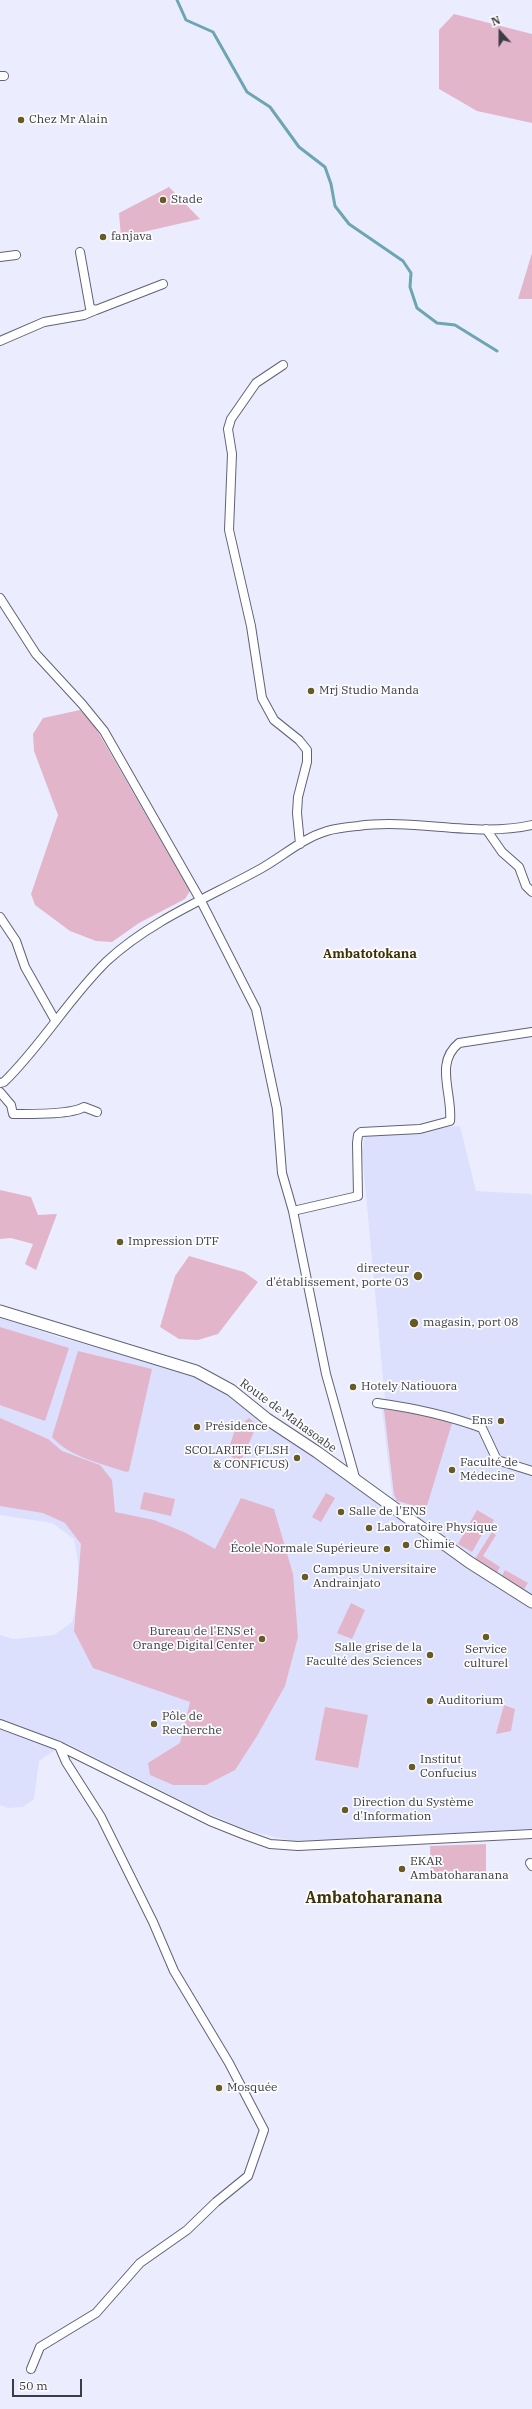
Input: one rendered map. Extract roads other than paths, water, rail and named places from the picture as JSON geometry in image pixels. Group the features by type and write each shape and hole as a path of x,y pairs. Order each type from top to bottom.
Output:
{"street":[{"path":"80,252 90,308 96,310"},
{"path":"0,257 16,255"},
{"path":"0,341 44,322 84,315 163,284"},
{"path":"283,365 256,383 231,419 228,429 232,454 229,530 251,626 262,698 274,720 299,740 307,750 308,762 298,797 297,813 300,844"},
{"path":"0,598 36,654 88,710 104,731 201,901 256,1009 277,1109 282,1173 292,1211 326,1374 357,1482"},
{"path":"0,1083 4,1082 23,1064 55,1020 108,960 148,929 278,859 300,844 327,831 380,824 486,829 516,828 532,824"},
{"path":"486,829 502,852 519,867 526,886 532,892"},
{"path":"0,917 16,941 25,967 55,1020"},
{"path":"292,1211 358,1196 357,1143 358,1135 361,1132 420,1129 450,1121 451,1106 447,1086 446,1062 451,1049 459,1042 532,1032"},
{"path":"0,1092 11,1105 13,1114 60,1113 78,1111 84,1107 97,1112"},
{"name":"Route de Mahasoabe","path":"0,1311 196,1372 231,1390 267,1419 317,1452 469,1562 532,1602"},
{"path":"377,1404 421,1409 448,1416 482,1428 497,1460 532,1471"},
{"path":"0,1724 59,1746 210,1821 270,1844 298,1846 532,1834"},
{"path":"31,2369 40,2347 96,2313 140,2264 187,2230 216,2202 248,2176 264,2130 229,2063 174,1971 153,1922 101,1817 66,1762 59,1746"}],"waterway":[{"path":"177,0 186,20 213,32 247,92 270,107 299,147 325,167 331,184 335,206 349,224 403,261 411,273 410,287 417,308 437,323 455,325 497,351"}],"place":[{"name":"Chez Mr Alain","path":"21,120"},
{"name":"Stade","path":"163,200"},
{"name":"fanjava","path":"103,237"},
{"name":"Mrj Studio Manda","path":"311,691"},
{"name":"Impression DTF","path":"120,1242"},
{"name":"directeur d'établissement, porte 03","path":"418,1276"},
{"name":"magasin, port 08","path":"414,1323"},
{"name":"Hotely Natiouora","path":"353,1387"},
{"name":"Ens","path":"501,1421"},
{"name":"Présidence","path":"197,1427"},
{"name":"SCOLARITE (FLSH & CONFICUS)","path":"297,1458"},
{"name":"Faculté de Médecine","path":"452,1470"},
{"name":"Salle de l'ENS","path":"341,1512"},
{"name":"Laboratoire Physique","path":"369,1528"},
{"name":"Chimie","path":"406,1545"},
{"name":"École Normale Supérieure","path":"387,1549"},
{"name":"Campus Universitaire Andrainjato","path":"305,1577"},
{"name":"Service culturel","path":"486,1637"},
{"name":"Bureau de l'ENS et Orange Digital Center","path":"262,1639"},
{"name":"Salle grise de la Faculté des Sciences","path":"430,1655"},
{"name":"Auditorium","path":"430,1701"},
{"name":"Pôle de Recherche","path":"154,1724"},
{"name":"Institut Confucius","path":"412,1767"},
{"name":"Direction du Système d'Information","path":"345,1810"},
{"name":"EKAR Ambatoharanana","path":"402,1869"},
{"name":"Mosquée","path":"219,2088"}],"district":[{"name":"Ambatotokana","path":"370,954"},
{"name":"Ambatoharanana","path":"374,1898"}]}
